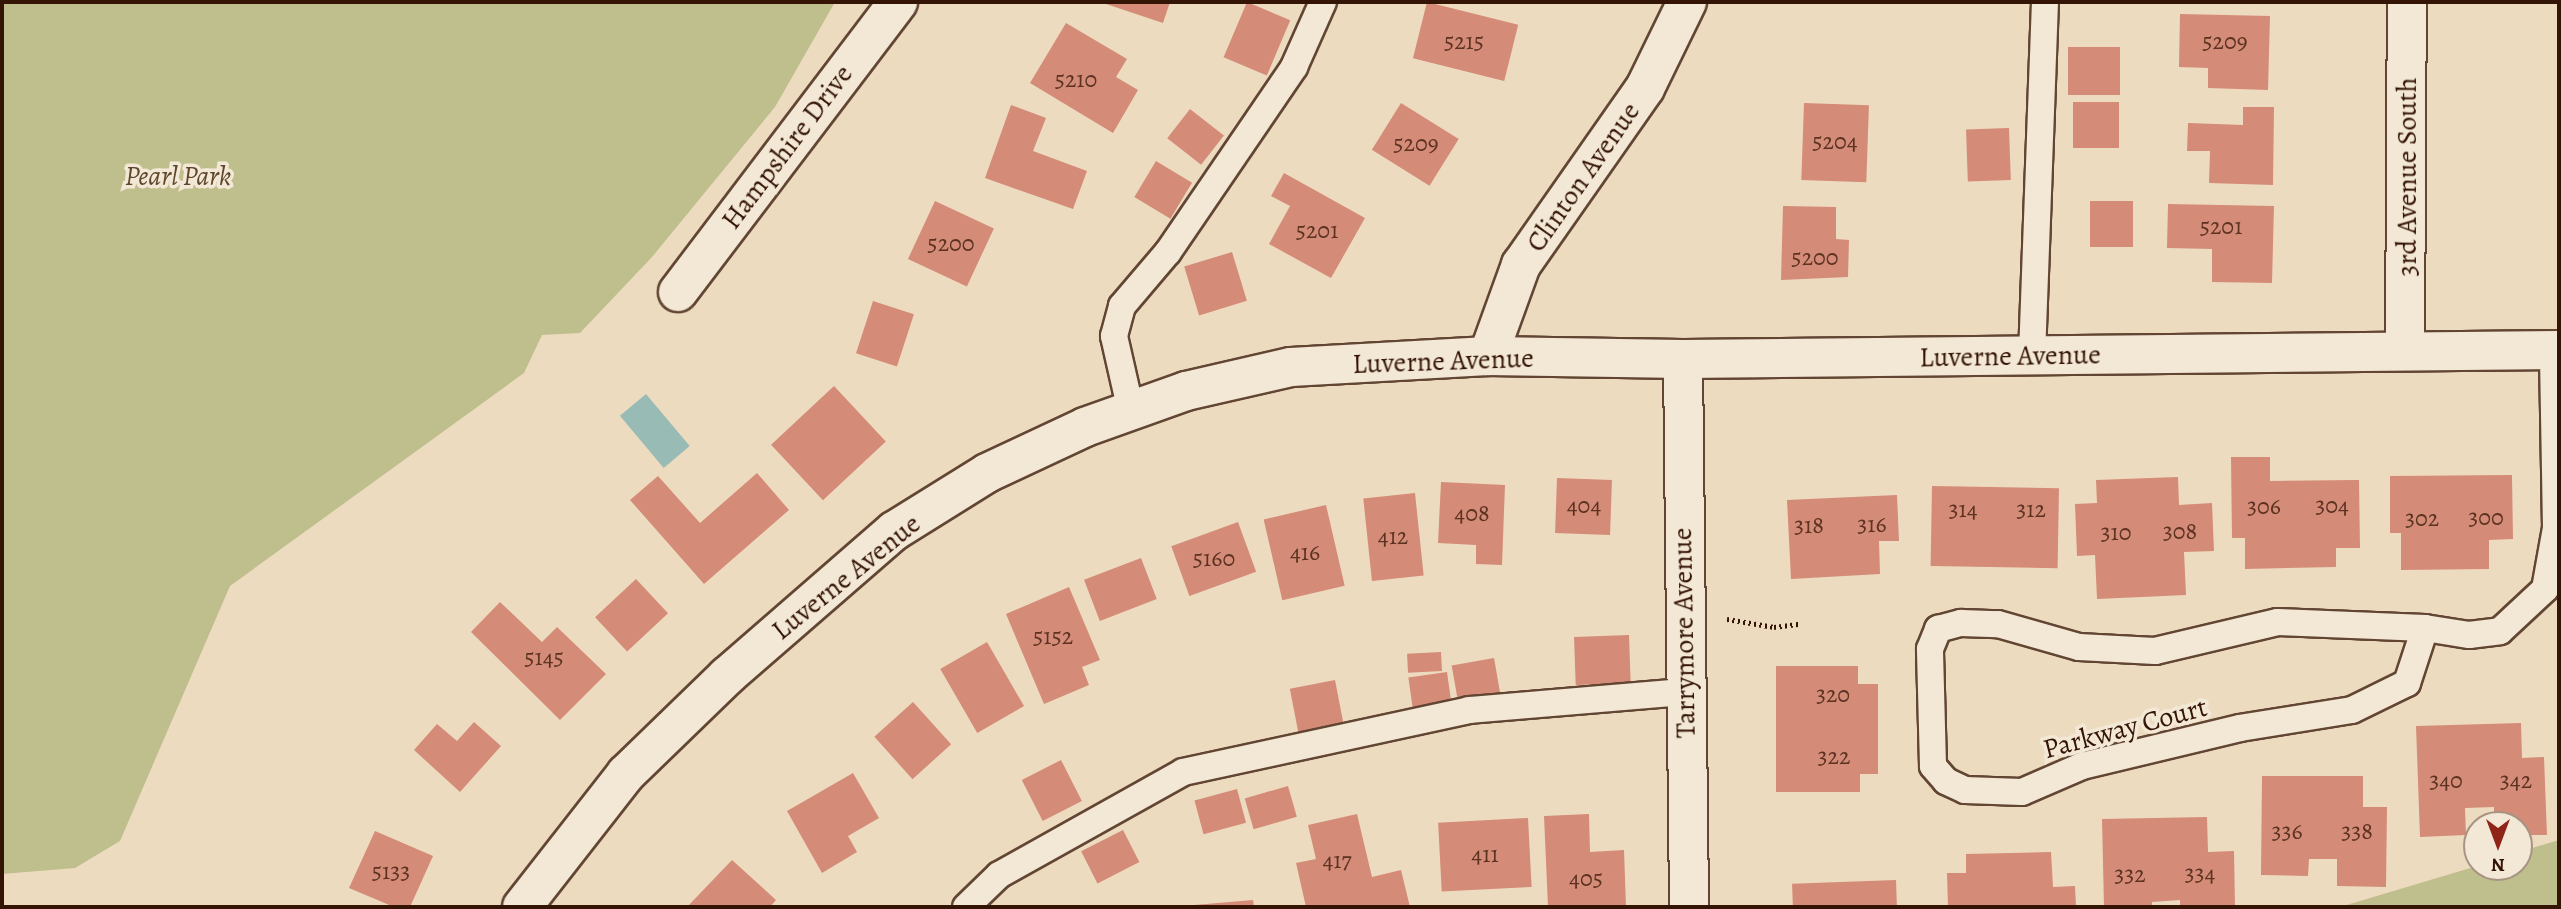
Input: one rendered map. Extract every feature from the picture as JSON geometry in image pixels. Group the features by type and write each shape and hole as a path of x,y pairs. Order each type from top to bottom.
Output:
{"street":[{"name":"Hampshire Drive","path":"678,292 898,2"},
{"name":"Clinton Avenue","path":"1488,356 1521,265 1645,88 1687,2"},
{"name":"3rd Avenue South","path":"2405,351 2407,2"},
{"name":"Luverne Avenue","path":"522,907 626,774 727,676 894,531 987,473 1131,411 1186,391 1291,367 1488,356 1683,359 2556,350"},
{"name":"Tarrymore Avenue","path":"1683,359 1689,907"}],"lane":[{"path":"1131,411 1114,336 1122,306 1168,252 1294,67 1323,2"},
{"path":"2032,356 2045,2"},
{"name":"Parkway Court","path":"2425,628 2407,683 2352,710 2240,728 2082,766 2022,792 1965,790 1946,782 1933,766 1930,649 1938,629 1961,623 1998,624 2079,647 2155,651 2277,622 2425,628 2469,635 2500,631 2545,589 2556,528 2556,350"},
{"path":"966,907 999,875 1183,772 1469,710 1685,692"}],"path":[{"path":"1684,620 1741,620 1774,627 1800,624"}],"green space":[{"name":"Pearl Park","path":"2,2 835,2 775,107 652,257 580,333 542,335 524,373 230,586 120,841 75,868 2,874"},
{"path":"2559,840 2559,907 2340,907 2463,870 2463,881 2533,881 2533,848"}],"water":[{"path":"646,394 690,446 664,468 620,416"}],"building":[{"path":"1100,2 1170,2 1163,23"},
{"path":"1247,2 1290,20 1267,76 1224,57"},
{"path":"1427,2 1518,25 1504,81 1413,58"},
{"path":"2180,14 2270,16 2268,90 2208,88 2208,68 2179,67"},
{"path":"1066,23 1127,59 1116,77 1138,90 1113,133 1030,83"},
{"path":"2068,47 2120,47 2120,95 2068,95"},
{"path":"2073,102 2119,102 2119,148 2073,148"},
{"path":"1401,103 1459,139 1430,186 1372,150"},
{"path":"1804,103 1869,105 1866,182 1801,180"},
{"path":"1011,105 1046,118 1033,151 1087,171 1073,209 985,178"},
{"path":"2243,107 2274,107 2273,185 2209,183 2210,151 2187,151 2188,123 2243,125"},
{"path":"1190,109 1224,135 1201,165 1167,138"},
{"path":"2009,128 2011,180 1968,181 1966,130"},
{"path":"1156,161 1192,183 1170,219 1134,197"},
{"path":"1284,173 1365,218 1331,278 1269,244 1290,206 1271,196"},
{"path":"935,201 994,228 967,286 908,259"},
{"path":"2090,201 2133,201 2133,247 2090,247"},
{"path":"2168,204 2274,206 2272,283 2212,282 2212,249 2167,248"},
{"path":"1783,206 1836,207 1836,239 1849,240 1848,277 1781,280"},
{"path":"1232,252 1247,301 1199,315 1184,267"},
{"path":"873,301 914,314 897,367 856,353"},
{"path":"834,386 886,442 823,500 771,445"},
{"path":"2231,457 2270,457 2270,481 2359,480 2360,548 2336,548 2336,567 2245,569 2245,538 2232,538"},
{"path":"757,473 789,510 704,584 630,500 658,476 700,523"},
{"path":"2512,475 2513,539 2489,540 2489,569 2401,570 2401,533 2390,533 2390,476"},
{"path":"2178,477 2179,505 2212,503 2214,551 2184,552 2186,595 2097,599 2095,555 2077,556 2075,504 2097,503 2096,480"},
{"path":"1557,478 1612,480 1610,535 1555,533"},
{"path":"1441,482 1505,485 1502,565 1476,564 1476,545 1438,543"},
{"path":"1932,486 2059,488 2058,568 1931,566"},
{"path":"1415,493 1424,576 1372,581 1363,498"},
{"path":"1897,495 1899,541 1879,541 1880,574 1791,579 1787,500"},
{"path":"1326,505 1345,586 1282,600 1264,519"},
{"path":"1238,522 1256,572 1189,596 1171,546"},
{"path":"1141,558 1157,599 1100,621 1084,580"},
{"path":"636,579 668,613 627,652 595,617"},
{"path":"1069,587 1100,660 1082,667 1089,685 1044,704 1006,614"},
{"path":"500,602 542,642 557,627 606,674 560,720 471,632"},
{"path":"1629,635 1631,683 1576,685 1574,637"},
{"path":"987,642 1024,706 977,733 940,669"},
{"path":"1441,652 1442,671 1408,673 1407,654"},
{"path":"1494,658 1501,698 1459,706 1452,665"},
{"path":"1776,666 1858,666 1858,684 1878,684 1878,774 1860,774 1860,792 1776,792"},
{"path":"1447,672 1452,708 1413,713 1408,677"},
{"path":"1335,680 1343,723 1298,732 1290,689"},
{"path":"913,702 951,744 912,779 874,737"},
{"path":"474,722 501,746 460,792 414,750 437,724 457,741"},
{"path":"2521,723 2522,758 2544,757 2547,835 2533,835 2533,811 2494,811 2494,807 2465,808 2463,835 2420,837 2416,726"},
{"path":"1061,760 1082,801 1043,821 1022,780"},
{"path":"853,773 879,818 848,836 857,852 822,873 787,811"},
{"path":"2262,776 2363,776 2363,807 2387,807 2386,887 2337,886 2337,859 2309,859 2308,876 2261,875"},
{"path":"1288,786 1297,817 1254,829 1245,798"},
{"path":"1237,789 1246,823 1204,834 1194,800"},
{"path":"1357,814 1372,877 1401,870 1410,907 1306,907 1296,863 1316,859 1308,825"},
{"path":"1589,814 1590,852 1624,850 1626,907 1548,907 1544,816"},
{"path":"2207,817 2208,852 2234,851 2235,907 2180,907 2180,900 2152,902 2152,907 2104,907 2102,819"},
{"path":"1528,818 1532,887 1442,892 1438,823"},
{"path":"1123,830 1139,862 1097,883 1081,851"},
{"path":"375,831 433,856 410,907 394,907 349,888"},
{"path":"2051,852 2053,887 2075,886 2076,907 1948,907 1947,873 1966,873 1966,854"},
{"path":"732,860 776,900 770,907 687,907"},
{"path":"1896,880 1897,907 1793,907 1792,884"},
{"path":"1253,900 1254,907 1194,907 1194,905"}]}
